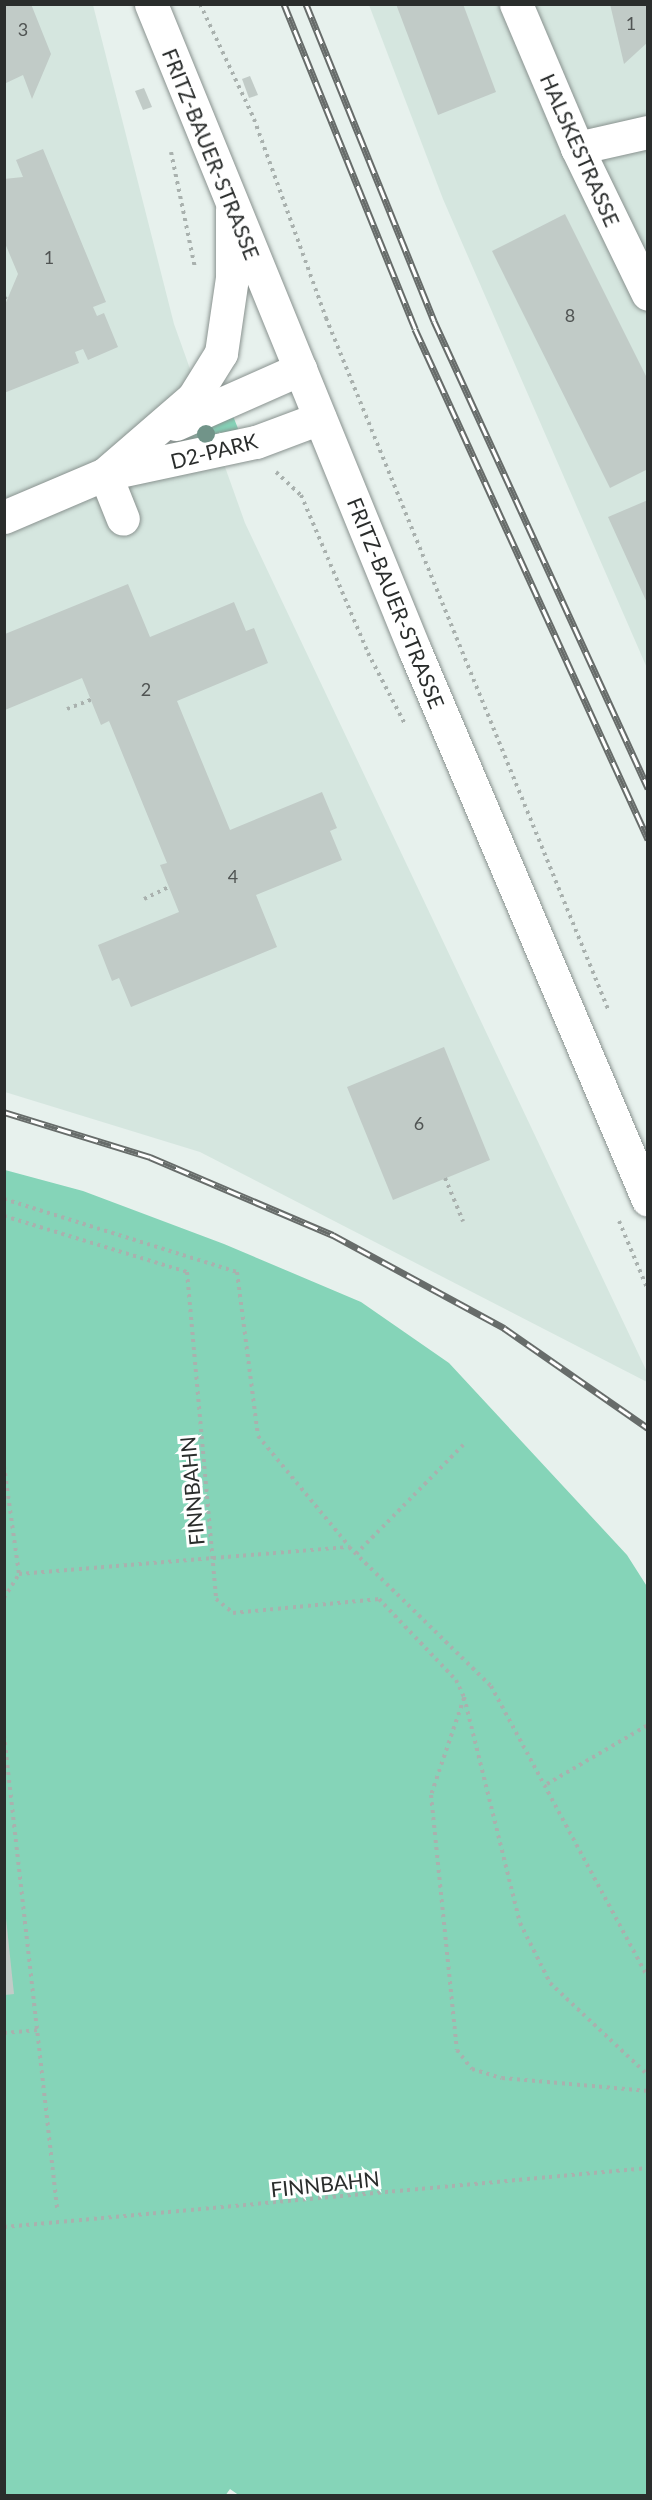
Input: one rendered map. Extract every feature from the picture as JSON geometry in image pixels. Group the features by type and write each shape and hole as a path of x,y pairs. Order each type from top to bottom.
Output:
{"main road":[{"name":"FRITZ-BAUER-STRASSE","path":"151,4 232,209 648,1200"},
{"name":"HALSKESTRASSE","path":"516,4 577,148 648,294"},
{"path":"577,148 648,132"},
{"name":"D2-PARK","path":"105,474 154,435 193,398 221,353 232,278 232,209"},
{"name":"D2-PARK","path":"154,435 300,369"},
{"name":"D2-PARK","path":"4,517 105,474 256,442 320,418"},
{"path":"105,474 123,519"}],"path":[{"path":"200,4 242,100 330,329 612,1019"},
{"path":"171,149 196,274"},
{"path":"67,709 91,700"},
{"path":"144,899 169,887"},
{"path":"445,1179 463,1221"},
{"path":"4,1199 237,1272 258,1436 349,1547 491,1686 547,1784 648,1977"},
{"name":"FINNBAHN","path":"4,1216 187,1272 216,1599 233,1613 379,1599 456,1680 464,1697 520,1923 550,1983 648,2075"},
{"path":"356,1554 464,1444"},
{"path":"4,1466 19,1574 4,1599"},
{"path":"19,1574 349,1547"},
{"path":"464,1697 431,1795 457,2050 472,2069 502,2078 648,2091"},
{"path":"547,1784 648,1725"},
{"path":"4,1735 57,2209"},
{"path":"4,2033 37,2030"},
{"name":"FINNBAHN","path":"4,2228 648,2168"}],"shaded area":[{"path":"4,5 93,5 174,324 245,523 647,1372 647,1382 200,1152 5,1092"},
{"path":"369,5 647,5 647,668 443,199"}],"green space":[{"path":"233,416 239,431 157,450"},
{"path":"5,1170 83,1191 224,1244 361,1302 449,1363 627,1555 648,1588 647,2495 240,2496 230,2489 225,2496 5,2495"}],"building":[{"path":"4,4 31,4 51,54 32,99 23,75 4,84"},
{"path":"396,4 463,4 496,92 438,115"},
{"path":"610,4 648,4 648,42 624,64"},
{"path":"250,76 258,95 249,98 242,79"},
{"path":"144,88 152,107 143,110 135,91"},
{"path":"43,149 106,302 93,307 97,316 104,313 118,347 88,360 83,349 75,352 79,363 4,393 4,307 18,274 4,241 4,179 23,177 16,160"},
{"path":"565,214 648,380 648,469 610,488 492,251"},
{"path":"648,500 648,605 608,517"},
{"path":"128,584 150,637 234,602 246,631 254,628 268,663 177,701 230,830 322,792 337,828 330,831 342,860 256,895 277,947 131,1007 119,978 112,981 98,945 179,912 160,865 167,863 109,721 101,725 82,678 5,710 5,634"},
{"path":"444,1047 490,1160 393,1200 347,1087"},
{"path":"5,1909 14,1994 5,1995"}],"railway":[{"path":"284,4 415,329 648,839"},
{"path":"306,4 434,321 648,788"},
{"path":"4,1112 150,1157 333,1235 504,1328 648,1428"}]}
